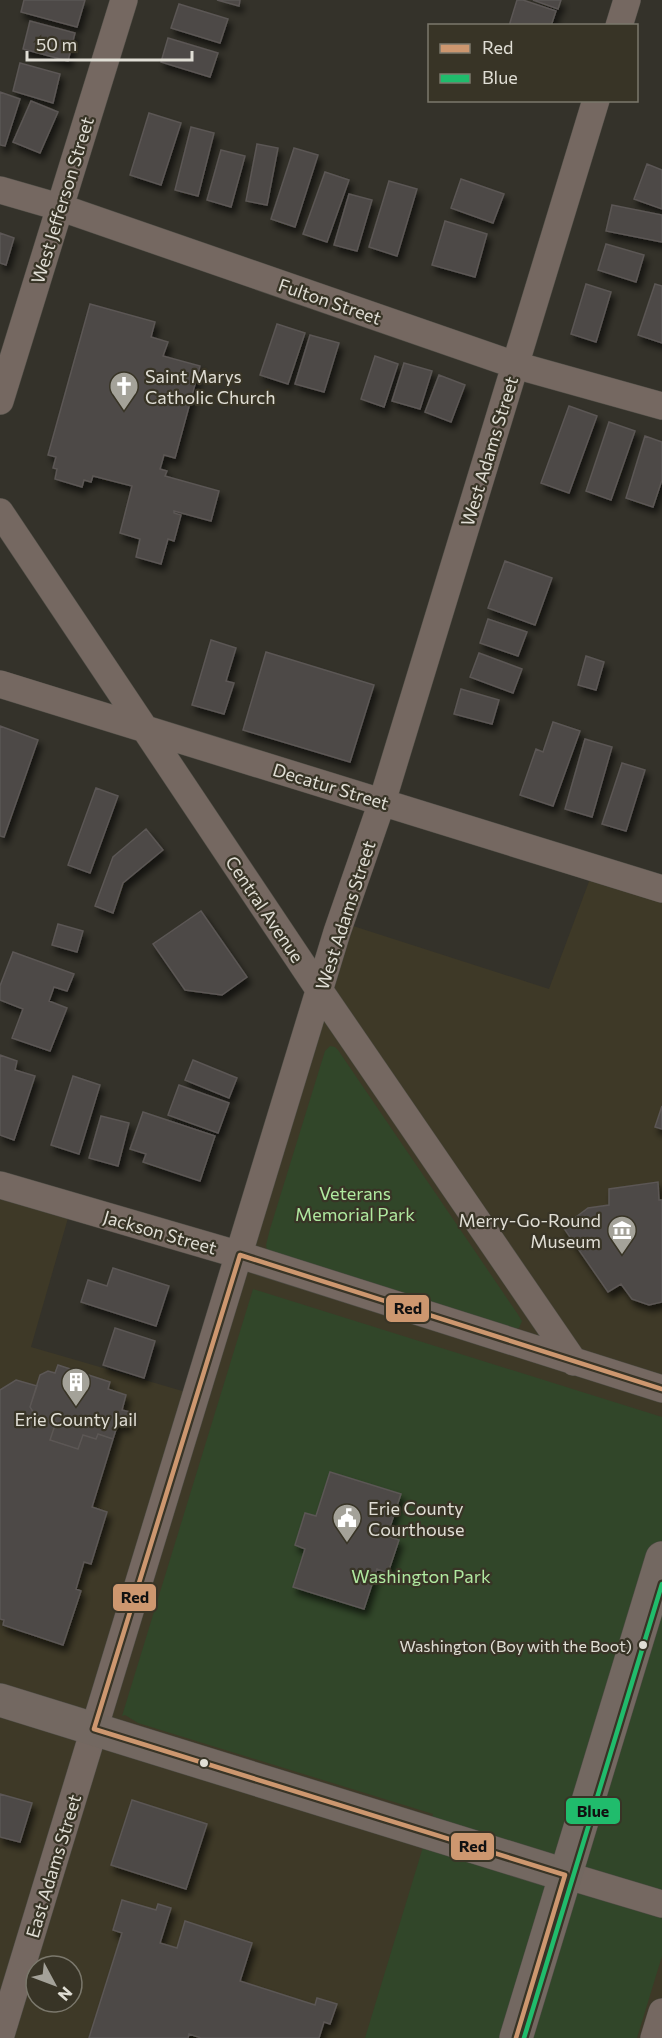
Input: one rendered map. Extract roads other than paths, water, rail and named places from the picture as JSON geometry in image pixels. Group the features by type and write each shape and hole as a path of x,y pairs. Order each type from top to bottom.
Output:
{"main road":[{"path":"516,2038 662,1558"},
{"path":"0,1700 565,1875"}],"street":[{"name":"West Jefferson Street","path":"0,401 123,0"},
{"path":"620,24 627,0"},
{"name":"West Adams Street","path":"94,1729 337,932 382,802 595,102"},
{"name":"Fulton Street","path":"0,190 59,207 515,365 662,406"},
{"name":"Central Avenue","path":"0,512 320,991 574,1362"},
{"name":"Decatur Street","path":"0,684 662,889"},
{"name":"Jackson Street","path":"0,1185 240,1255 662,1389"},
{"name":"East Adams Street","path":"0,2038 94,1729"},
{"path":"565,1875 662,1904"},
{"path":"654,2038 662,2012"}],"place":[{"name":"Saint Marys Catholic Church","path":"124,412"},
{"name":"Merry-Go-Round Museum","path":"622,1256"},
{"name":"Erie County Jail","path":"76,1408"},
{"name":"Erie County Courthouse","path":"347,1544"},
{"name":"Washington (Boy with the Boot)","path":"643,1645"}],"park label":[{"name":"Veterans Memorial Park","path":"355,1203"},
{"name":"Washington Park","path":"421,1576"}]}
